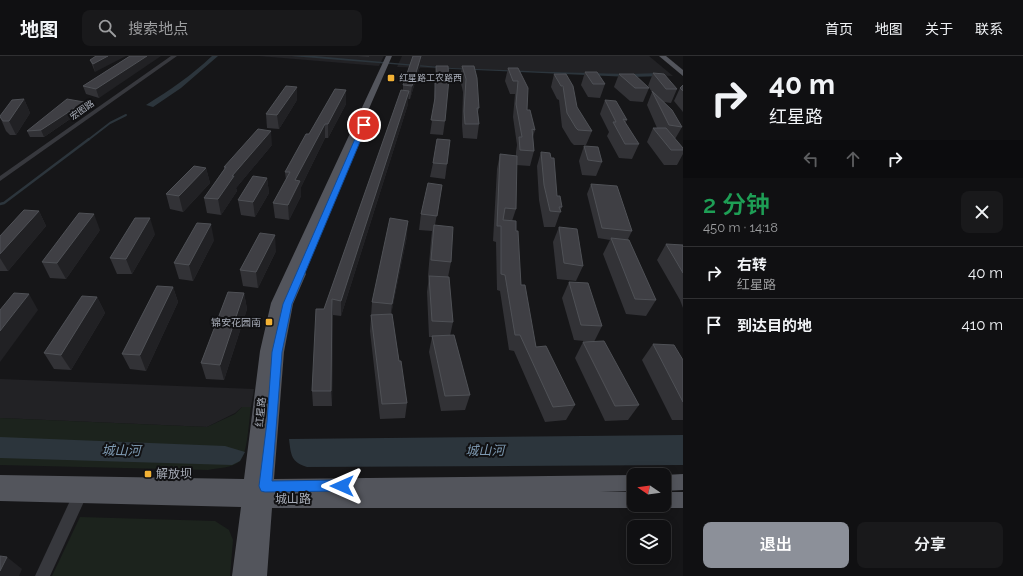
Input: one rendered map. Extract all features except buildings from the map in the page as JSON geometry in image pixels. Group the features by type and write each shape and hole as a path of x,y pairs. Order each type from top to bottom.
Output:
{"main road":[{"path":"662,56 681,69"},
{"path":"668,56 681,69 683,74"},
{"name":"红星路","path":"257,576 258,493 267,350 277,303 389,61"},
{"path":"671,483 683,482"},
{"name":"城山路","path":"0,483 258,493 627,500"},
{"name":"城山路","path":"0,493 80,495 258,493 627,483"},
{"name":"红星路","path":"242,576 258,493"},
{"path":"671,500 683,500"}],"street":[{"name":"宏图路","path":"0,179 174,56"},
{"path":"42,576 80,495"}],"shaded area":[{"path":"259,56 384,56 379,66"},
{"path":"402,56 649,56 673,76 397,67"},
{"path":"0,379 254,389 251,407 242,407 235,413 207,427 0,418"},
{"path":"242,407 251,407 245,451 240,461 229,466 208,470 0,465 0,418 207,427 235,414"},
{"path":"80,517 215,521 229,530 233,540 230,576 52,576"}],"water":[{"path":"212,56 218,56 181,88 153,107 146,105 197,70"},
{"path":"291,56 315,56 452,68 628,74 661,73 664,76 630,77 452,69"},
{"name":"城山河","path":"683,435 683,465 307,467 298,463 293,457 289,439"},
{"name":"城山河","path":"0,437 225,446 245,452 240,461 232,465 0,458"}],"waterway":[{"path":"88,140 110,123 126,115"},
{"path":"0,204 4,203 89,139"}],"place":[{"name":"红星路工农路西","path":"391,78"},
{"name":"锦安花园南","path":"269,322"},
{"name":"解放坝","path":"148,474"}],"route":[{"path":"342,486 265,486 272,422 277,352 287,304 364,125"}]}
